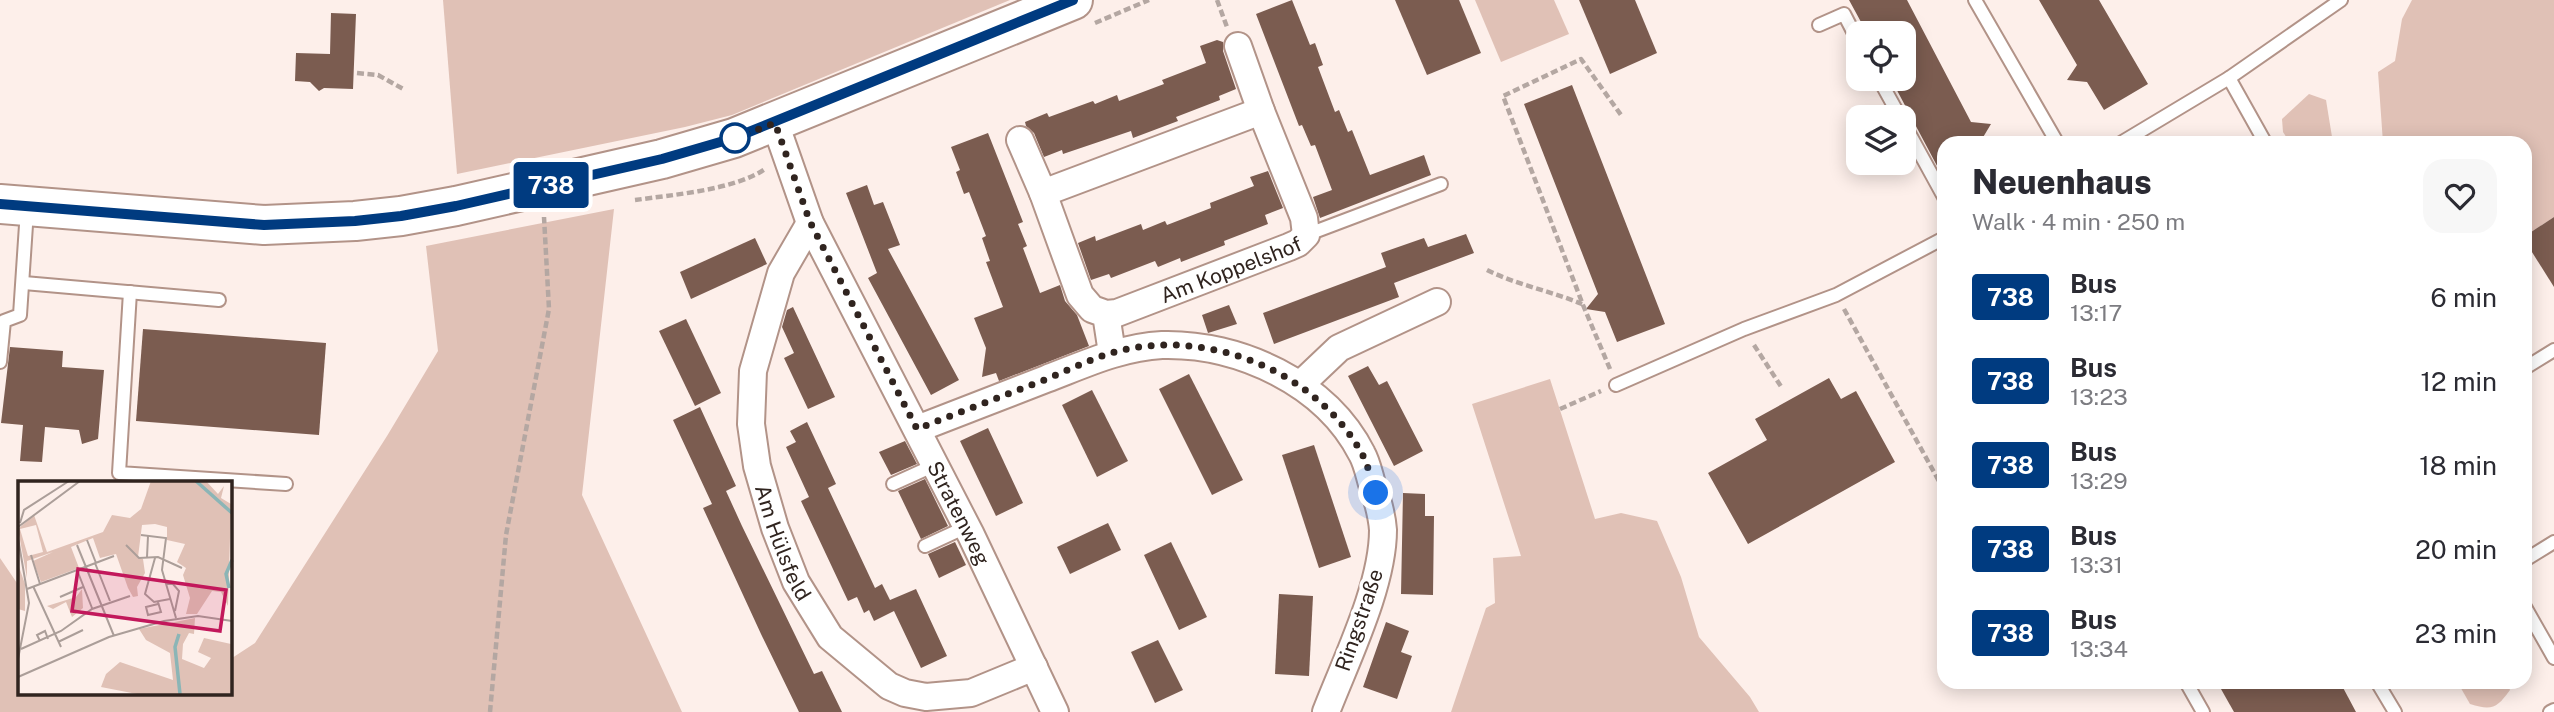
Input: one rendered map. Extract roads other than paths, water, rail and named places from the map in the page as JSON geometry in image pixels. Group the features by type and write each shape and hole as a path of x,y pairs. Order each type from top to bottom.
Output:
{"main road":[{"path":"14,205 264,225 355,221 456,206 662,159 734,138 1073,0"}],"street":[{"name":"Am Koppelshof","path":"1106,314 1117,313 1289,247 1306,235 1304,218 1238,46"},
{"path":"1043,193 1261,111"},
{"name":"Stratenweg","path":"775,123 810,222 967,527 1055,712"},
{"path":"1020,140 1043,193 1080,295 1092,309 1106,314 1112,353"},
{"name":"Am Hülsfeld","path":"810,222 781,273 753,371 751,424 757,466 796,582 830,637 889,686 905,693 926,697 971,693 1034,667"},
{"path":"1300,385 1339,348 1437,302"},
{"name":"Ringstraße","path":"917,429 1112,353 1161,345 1228,352 1268,368 1300,385 1336,416 1363,454 1376,493 1383,530 1371,592 1326,712"}],"lane":[{"path":"1975,0 2053,136"},
{"path":"2132,136 2230,78 2341,0"},
{"path":"1819,25 1844,14 1848,21"},
{"path":"2230,78 2262,136"},
{"path":"1916,146 1937,184"},
{"path":"1306,235 1441,184"},
{"path":"0,362 4,321 20,315 24,283 23,250 14,205"},
{"path":"1616,384 1744,329 1836,295 1937,242"},
{"path":"24,283 219,300"},
{"path":"130,292 119,472 286,484"},
{"path":"2532,364 2554,350"},
{"path":"893,484 935,465"},
{"path":"925,546 967,527"},
{"path":"2532,556 2554,542"},
{"path":"2532,619 2554,658"},
{"path":"2190,689 2203,712"},
{"path":"2381,689 2395,712"}]}
